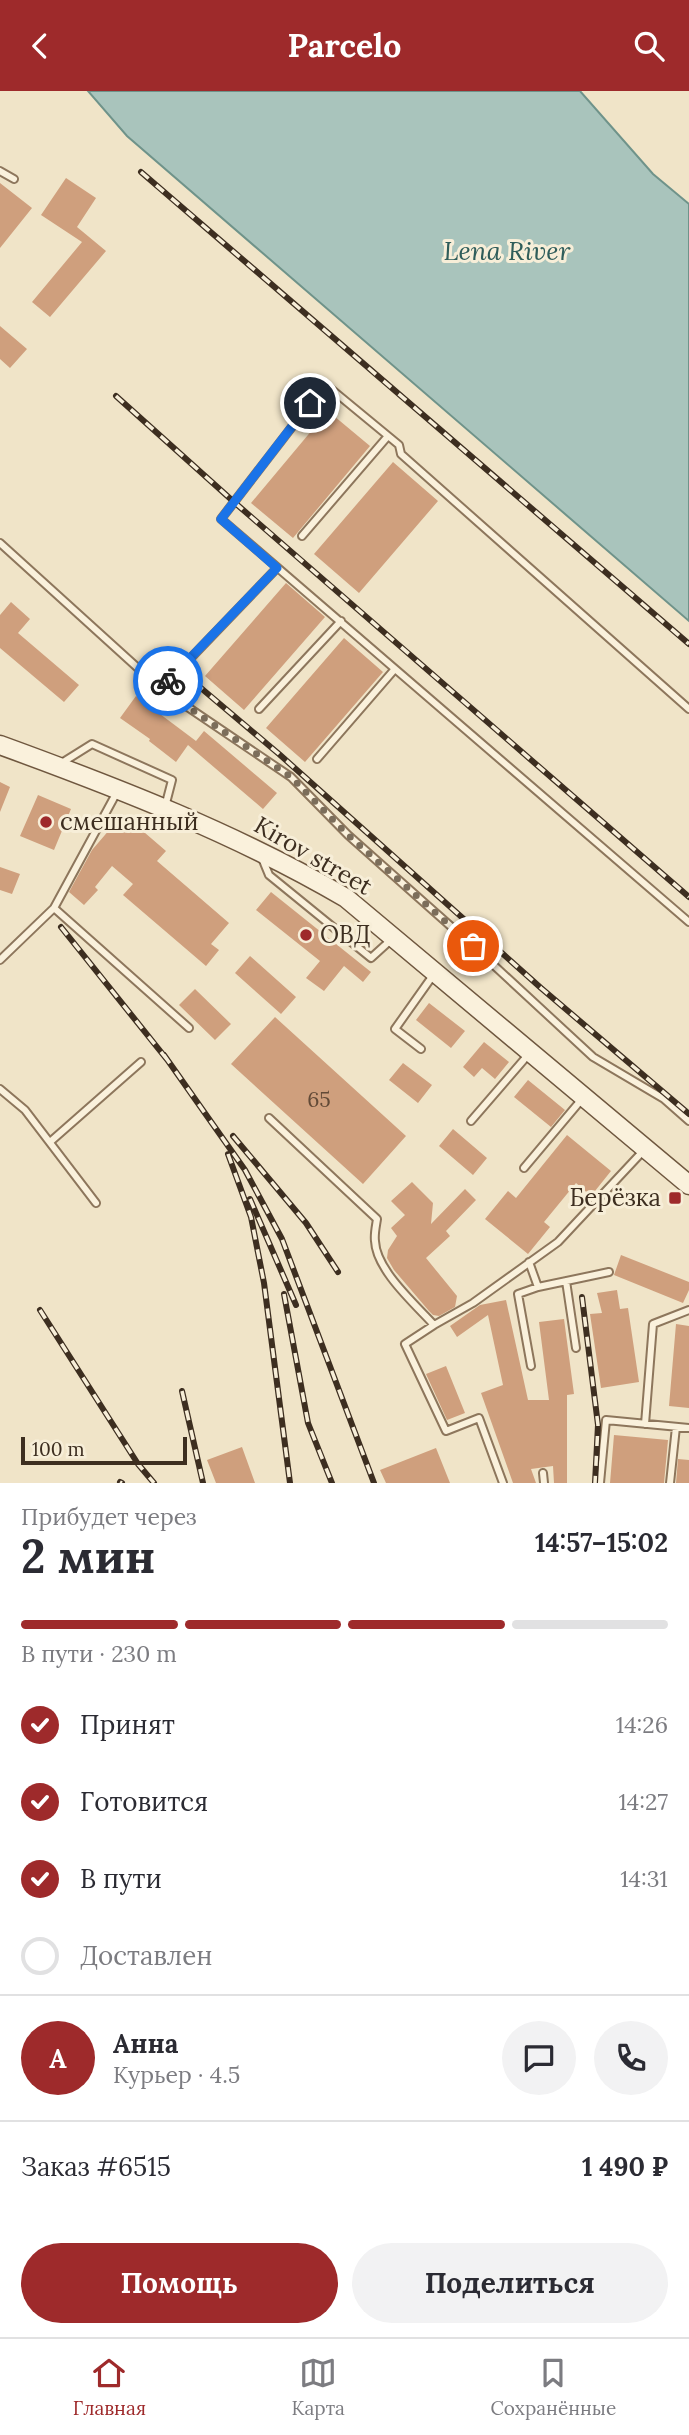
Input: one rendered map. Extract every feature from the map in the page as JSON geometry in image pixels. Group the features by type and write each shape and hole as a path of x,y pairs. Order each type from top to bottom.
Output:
{"main road":[{"name":"Kirov street","path":"0,745 165,809 259,851 346,898 689,1185"}],"lane":[{"path":"0,171 15,179"},
{"path":"689,709 455,504 401,454 399,445 325,384 221,519 689,922"},
{"path":"302,537 388,436"},
{"path":"0,543 161,689 291,777 348,835 593,1057 664,1099 689,1121"},
{"path":"161,689 277,568"},
{"path":"259,709 341,621"},
{"path":"317,759 394,670"},
{"path":"57,766 92,744 172,780 165,809"},
{"path":"0,960 54,908 118,790"},
{"path":"259,851 270,875 371,958 394,937"},
{"path":"54,908 189,1028"},
{"path":"421,1048 396,1029 435,972"},
{"path":"471,1121 529,1053"},
{"path":"50,1142 141,1062"},
{"path":"0,1089 25,1109 96,1203"},
{"path":"524,1168 583,1098"},
{"path":"270,1118 377,1219 374,1241 387,1272 434,1325"},
{"path":"503,1483 479,1419 446,1431 405,1345 473,1303 558,1242 645,1149"},
{"path":"529,1262 538,1287"},
{"path":"531,1366 518,1294 538,1287 609,1272"},
{"path":"566,1281 576,1348"},
{"path":"645,1424 653,1324 689,1310"},
{"path":"600,1483 606,1420 689,1428"},
{"path":"670,1483 676,1427"},
{"path":"543,1473 544,1483"}],"water":[{"name":"Lena River","path":"88,91 580,91 653,174 689,204 689,621 127,136"}],"building":[{"path":"66,178 96,198 77,227 106,251 50,317 32,302 82,242 41,215"},
{"path":"0,183 32,208 0,248"},
{"path":"0,326 27,349 10,368 0,359"},
{"path":"328,411 370,446 293,538 251,503"},
{"path":"393,462 438,501 359,593 314,554"},
{"path":"286,583 325,617 244,710 205,676"},
{"path":"11,602 30,619 18,633 79,685 64,702 0,648 0,615"},
{"path":"344,638 383,672 305,762 266,728"},
{"path":"136,696 196,741 204,731 277,793 263,809 188,745 176,762 120,718"},
{"path":"0,782 10,787 0,812"},
{"name":"смешанный","path":"38,795 71,809 54,850 20,836"},
{"path":"123,814 166,851 157,861 229,923 211,944 219,950 206,966 123,895 133,884 112,866 95,887 98,890 84,905 69,892 92,850"},
{"path":"0,867 20,874 12,894 0,890"},
{"name":"ОВД","path":"271,892 371,972 363,982 344,966 324,991 306,978 320,961 256,910"},
{"path":"250,956 296,997 281,1014 235,973"},
{"path":"195,989 231,1024 215,1040 179,1005"},
{"path":"429,1003 465,1031 451,1048 416,1020"},
{"path":"275,1017 406,1136 363,1184 231,1064"},
{"path":"484,1042 509,1062 495,1079 482,1068 474,1077 463,1067"},
{"path":"403,1063 432,1085 418,1103 389,1080"},
{"path":"528,1080 565,1110 551,1127 514,1097"},
{"path":"453,1129 487,1158 473,1175 439,1146"},
{"path":"567,1135 611,1171 591,1196 576,1183 544,1222 550,1227 528,1254 485,1219 508,1191 516,1198"},
{"path":"412,1182 433,1203 431,1224 465,1189 476,1200 446,1231 450,1236 426,1258 457,1296 455,1307 439,1316 429,1311 387,1258 388,1250 397,1236 391,1228 405,1215 391,1201"},
{"path":"621,1255 689,1282 689,1290 683,1303 614,1275"},
{"path":"617,1290 620,1309 628,1308 639,1382 601,1388 590,1314 602,1313 597,1293"},
{"path":"506,1300 528,1400 549,1400 539,1322 564,1319 574,1394 567,1395 567,1483 554,1483 553,1466 531,1469 536,1483 513,1483 481,1393 503,1385 488,1315 457,1337 450,1326 480,1305"},
{"path":"676,1324 689,1326 689,1408 669,1406"},
{"path":"446,1366 465,1413 447,1420 426,1374"},
{"path":"614,1435 668,1440 664,1483 610,1483"},
{"path":"242,1447 255,1483 216,1483 207,1460"},
{"path":"436,1448 450,1483 386,1483 380,1470"},
{"path":"678,1459 689,1460 689,1483 676,1483"}],"railway":[{"path":"141,172 689,644"},
{"path":"116,396 234,502 689,897"},
{"path":"195,683 279,754 541,988 689,1114"},
{"path":"61,927 169,1062"},
{"path":"164,1055 245,1170 282,1239 374,1483"},
{"path":"233,1136 306,1223 338,1272"},
{"path":"228,1154 251,1217 264,1283 290,1483"},
{"path":"250,1199 296,1305"},
{"path":"284,1294 308,1423 332,1483"},
{"path":"582,1297 598,1425 595,1483"},
{"path":"40,1310 138,1464 154,1483"},
{"path":"182,1391 203,1483"}],"way so far":[{"path":"168,681 161,689 291,777 348,835 473,946"}],"place":[{"name":"смешанный","path":"46,822"},
{"name":"ОВД","path":"306,935"},
{"name":"Берёзка","path":"675,1198"}],"route":[{"path":"168,681 277,568 221,519 310,403"}]}
